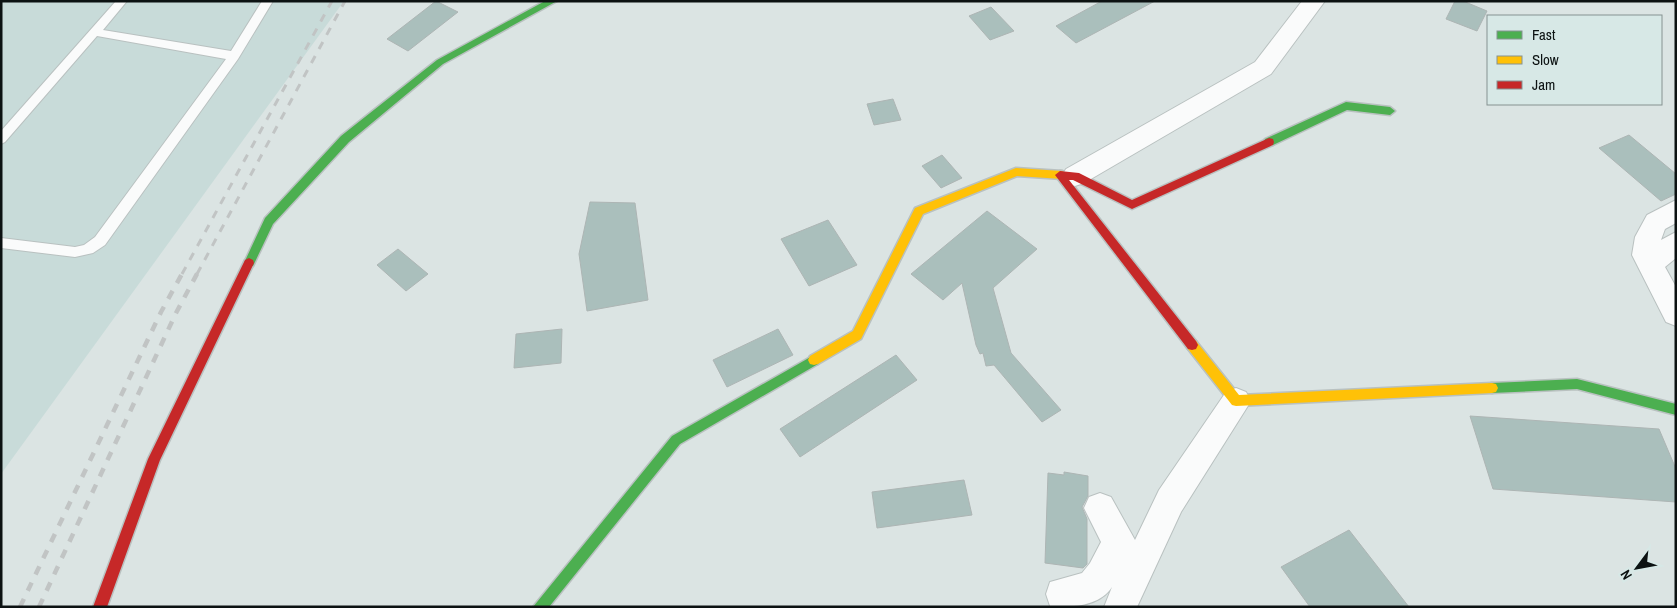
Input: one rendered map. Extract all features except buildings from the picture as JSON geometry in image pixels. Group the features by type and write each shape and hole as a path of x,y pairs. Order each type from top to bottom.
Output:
{"street":[{"path":"100,607 154,459 269,221 345,139 440,62 553,1"},
{"path":"1067,175 1263,68 1314,1"},
{"path":"540,607 676,440 857,335 918,211 1016,172 1067,175 1132,205 1346,106 1390,111"},
{"path":"1067,175 1236,401"},
{"path":"1676,210 1656,222 1648,237 1645,256 1676,314"},
{"path":"1649,264 1676,243"},
{"path":"1236,401 1577,384 1676,410"},
{"path":"1120,607 1170,501 1236,401"},
{"path":"1100,508 1136,574"},
{"path":"1062,594 1081,592 1091,587 1101,574 1118,542"}],"lane":[{"path":"1,138 122,1"},
{"path":"1,243 83,252 100,241 234,56 268,1"},
{"path":"95,32 234,56"}],"shaded area":[{"path":"1,1 344,1 1,474"}],"railway":[{"path":"182,274 332,1"},
{"path":"197,274 345,1"},
{"path":"20,607 161,312 183,272"},
{"path":"39,607 176,313 198,272"}],"traffic: fast":[{"path":"249,263 269,221 345,139 440,62 553,1"},
{"path":"1269,142 1346,106 1390,111"},
{"path":"540,607 676,440 814,360"},
{"path":"1492,388 1577,384 1676,410"}],"traffic: slow":[{"path":"814,360 857,335 919,211 1016,172 1062,175"},
{"path":"1192,345 1236,401 1492,388"}],"traffic: jam":[{"path":"1062,175 1075,176 1132,205 1269,142"},
{"path":"1060,175 1192,345"},
{"path":"100,607 154,459 249,263"}]}
